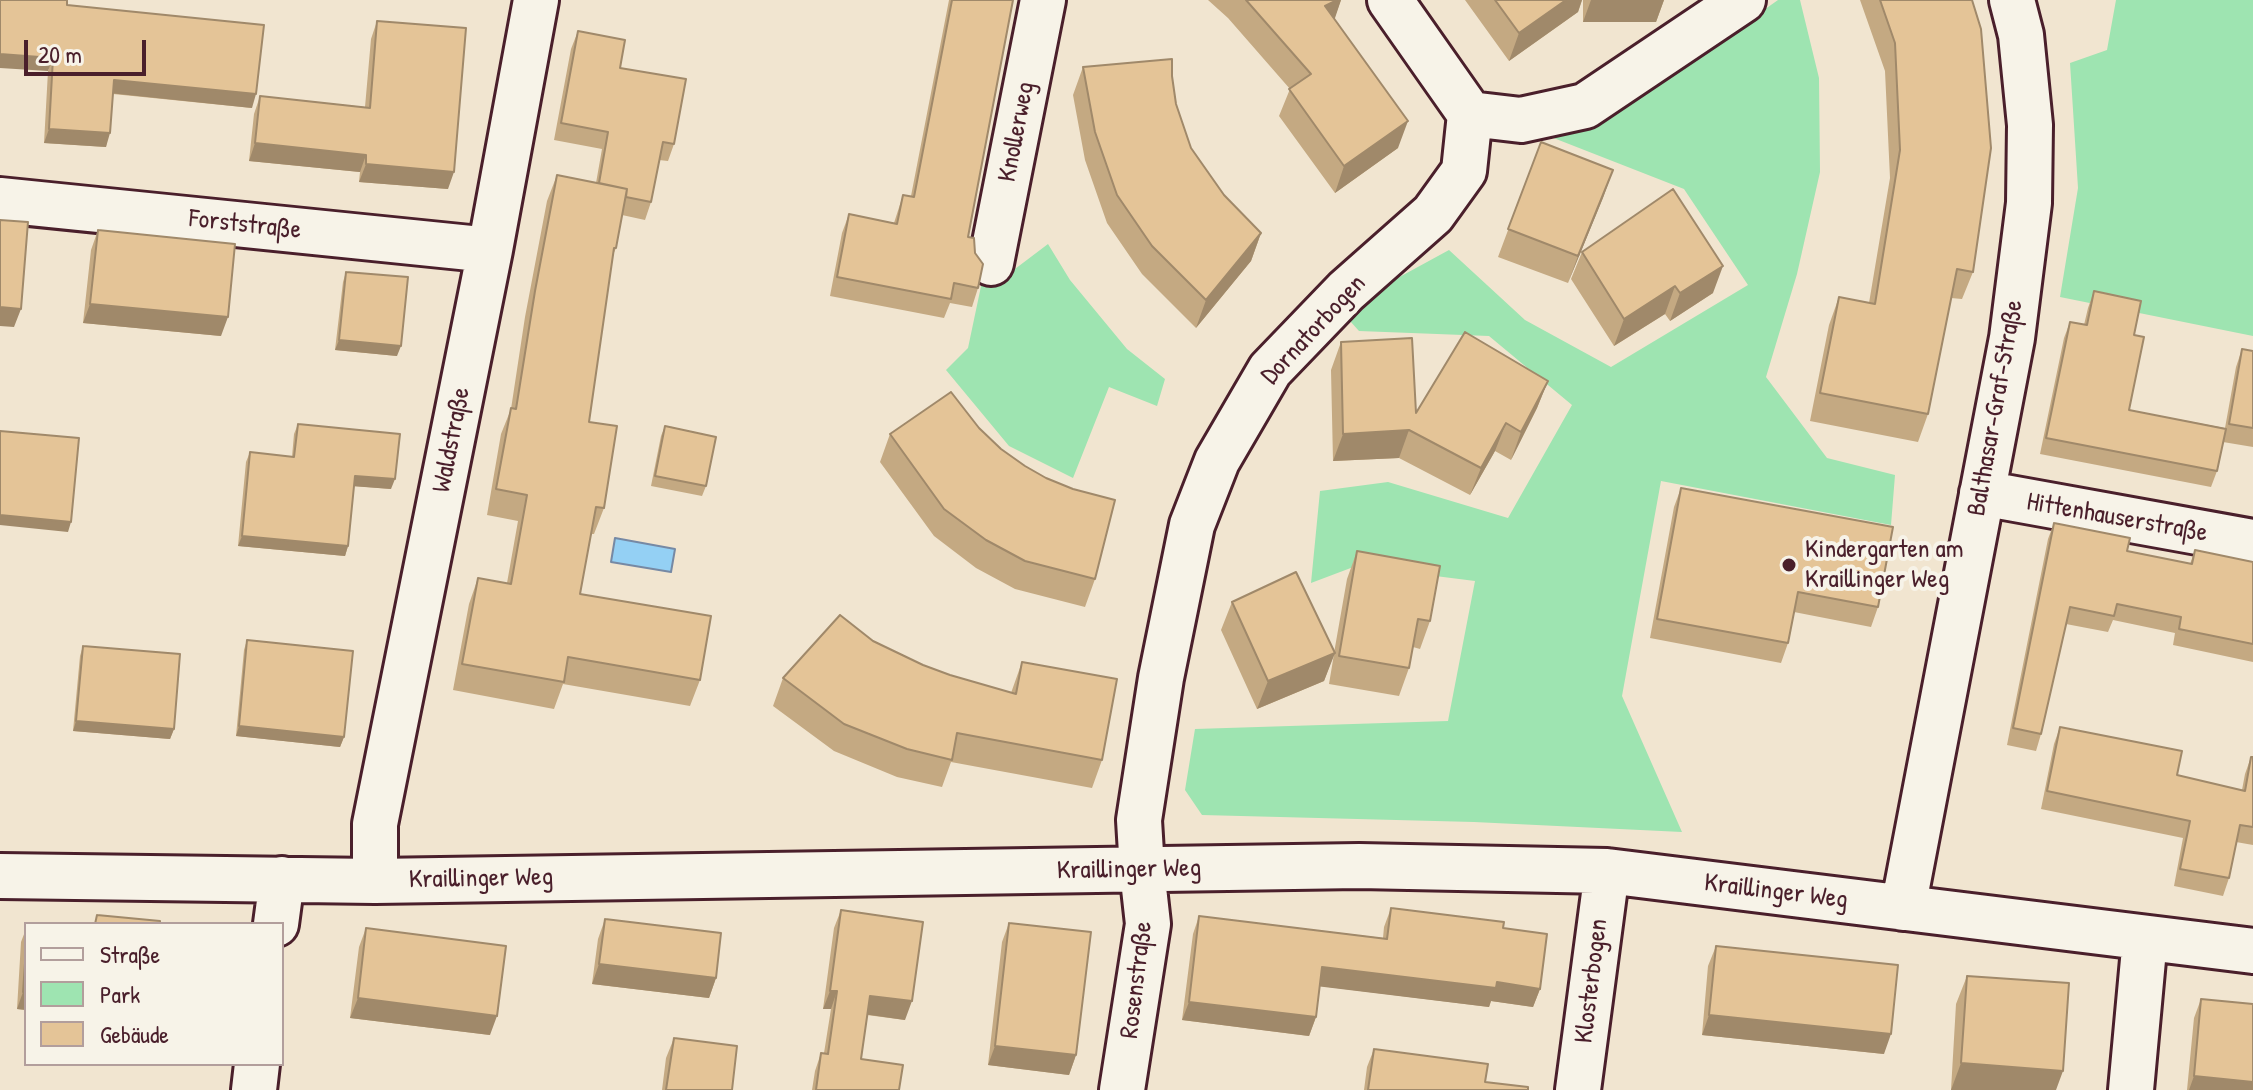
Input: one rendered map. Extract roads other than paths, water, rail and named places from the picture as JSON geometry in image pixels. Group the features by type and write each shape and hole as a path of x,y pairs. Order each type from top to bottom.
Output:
{"street":[{"name":"Waldstraße","path":"375,881 375,824 490,250 536,0"},
{"name":"Knollerweg","path":"991,263 1043,0"},
{"path":"1390,0 1470,114 1521,120 1585,106 1743,0"},
{"name":"Balthasar-Graf-Straße","path":"1903,908 2012,338 2029,203 2030,125 2021,35 2012,0"},
{"name":"Dornatorbogen","path":"1142,870 1139,820 1161,678 1192,525 1217,461 1270,370 1346,291 1433,214 1464,171 1470,114"},
{"name":"Forststraße","path":"0,200 490,250"},
{"name":"Hittenhauserstraße","path":"1982,493 2253,542"},
{"name":"Kraillinger Weg","path":"0,876 375,881 1361,866 1607,871 2253,951"},
{"name":"Rosenstraße","path":"1122,1090 1148,924 1142,870"},
{"name":"Klosterbogen","path":"1578,1090 1607,871"},
{"path":"276,922 282,879"},
{"path":"2131,1090 2145,938"},
{"path":"254,1090 257,1066"}],"water":[{"path":"615,538 675,549 671,572 611,562"}],"place":[{"name":"Kindergarten am Kraillinger Weg","path":"1789,565"}]}
